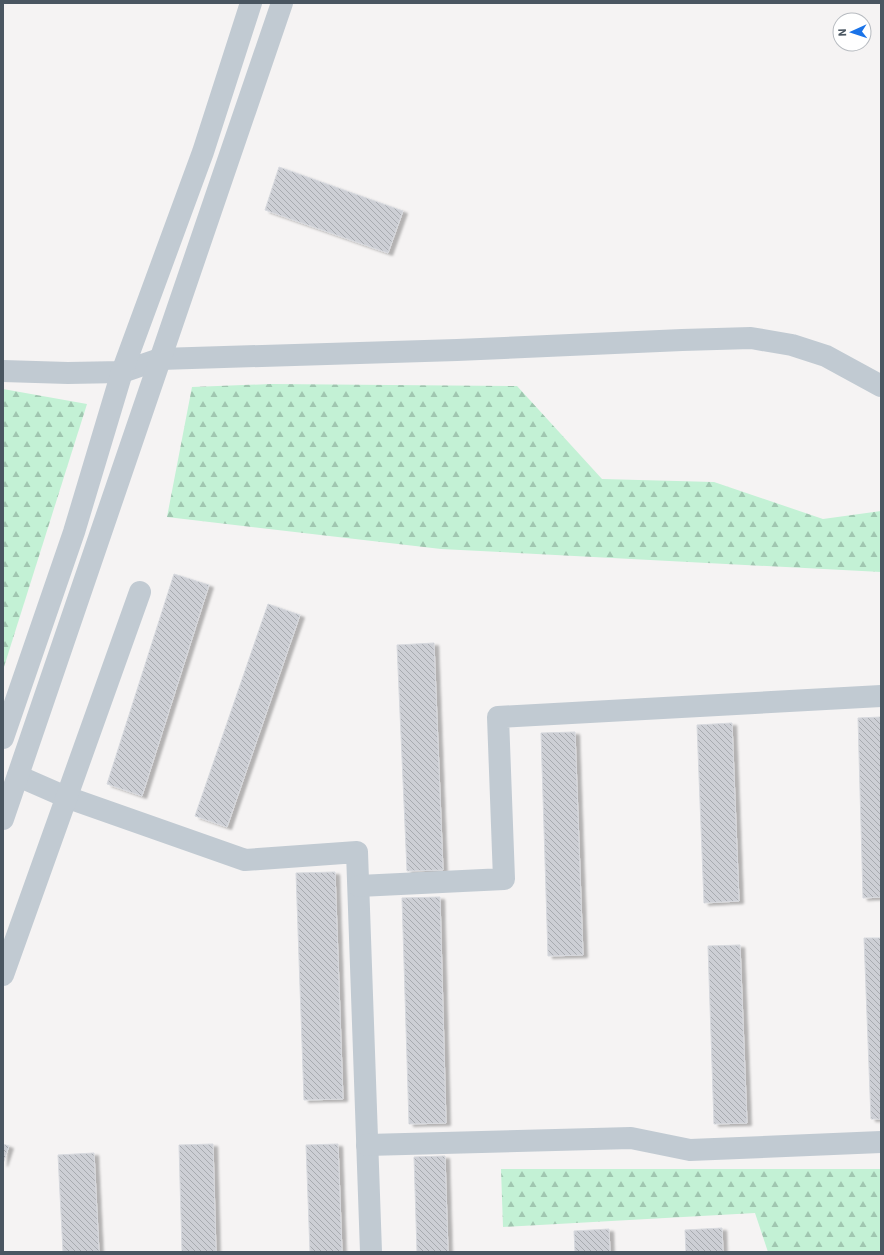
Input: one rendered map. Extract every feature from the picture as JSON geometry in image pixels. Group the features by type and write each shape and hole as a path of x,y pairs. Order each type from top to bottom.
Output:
{"street":[{"path":"3,738 74,532 122,372 203,152 251,3"},
{"path":"3,819 282,3"},
{"path":"3,371 68,373 122,372 160,359 449,350 751,338 792,345 826,356 881,386"},
{"path":"3,974 140,592"},
{"path":"359,886 504,879 498,717 881,696"},
{"path":"18,776 66,797 245,860 358,852 371,1252"},
{"path":"367,1145 631,1138 690,1150 881,1142"}],"green space":[{"path":"271,384 517,386 602,479 714,482 823,519 881,511 881,572 441,549 167,517 192,387"},
{"path":"3,389 87,404 3,670"},
{"path":"501,1169 881,1169 881,1252 768,1252 755,1213 503,1227"}],"building":[{"path":"279,167 403,211 388,253 265,210"},
{"path":"174,574 209,585 142,796 107,784"},
{"path":"268,604 300,615 227,827 195,816"},
{"path":"434,643 443,870 407,871 397,645"},
{"path":"881,717 881,897 863,898 858,718"},
{"path":"732,723 739,901 704,903 697,725"},
{"path":"575,732 583,955 548,956 541,733"},
{"path":"335,872 343,1099 304,1100 296,873"},
{"path":"440,897 446,1123 409,1124 402,898"},
{"path":"864,938 881,938 881,1119 871,1119"},
{"path":"740,945 747,1123 714,1124 708,946"},
{"path":"3,1144 9,1146 3,1164"},
{"path":"213,1144 216,1252 182,1252 179,1145"},
{"path":"338,1144 342,1252 310,1252 306,1145"},
{"path":"94,1153 99,1252 63,1252 58,1155"},
{"path":"445,1156 448,1252 417,1252 414,1157"},
{"path":"722,1228 723,1252 686,1252 685,1230"},
{"path":"609,1229 610,1252 575,1252 574,1231"}]}
